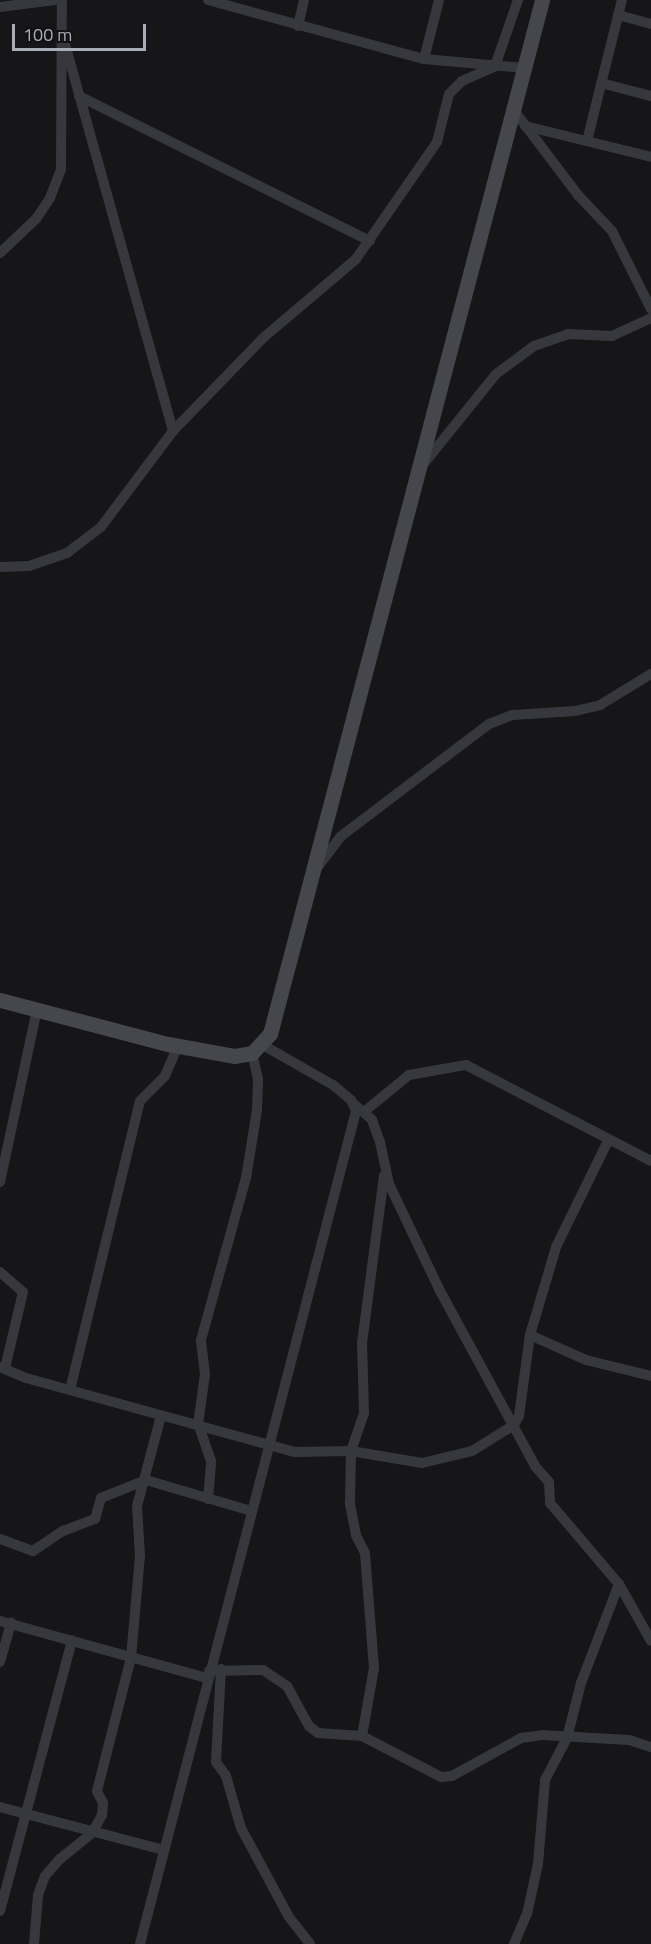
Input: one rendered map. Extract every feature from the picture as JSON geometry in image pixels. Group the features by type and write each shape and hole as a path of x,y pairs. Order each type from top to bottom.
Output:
{"street":[{"path":"0,7 55,0"},
{"path":"0,253 36,219 50,198 60,169 64,44 62,0"},
{"path":"208,0 259,6 298,26 424,59 525,68"},
{"path":"298,26 304,0"},
{"path":"424,59 439,0"},
{"path":"0,567 29,566 67,552 101,527 173,431 263,338 356,259 437,142 449,94 462,81 495,66 518,0"},
{"path":"0,1000 178,1046 234,1056 257,1049 270,1034 317,868 420,467 516,113 542,0"},
{"path":"587,141 622,0"},
{"path":"618,15 651,24"},
{"path":"64,44 173,431"},
{"path":"601,83 651,96"},
{"path":"79,96 370,241"},
{"path":"516,113 578,195 612,231 651,309"},
{"path":"525,126 651,157"},
{"path":"420,467 496,374 534,346 568,334 612,336 651,318"},
{"path":"317,868 339,837 489,724 513,715 575,711 600,705 651,674"},
{"path":"0,1182 37,1010"},
{"path":"70,1390 140,1101 165,1076 178,1046"},
{"path":"257,1049 333,1085 365,1112 380,1142 389,1185 438,1289 535,1467 549,1482 550,1503 619,1584 651,1641"},
{"path":"208,1499 211,1461 198,1424 205,1374 202,1328 237,1219 257,1110 257,1049"},
{"path":"365,1112 409,1075 466,1065 651,1161"},
{"path":"140,1944 208,1675 348,1146 355,1105"},
{"path":"0,1272 22,1292 2,1367 70,1390 295,1452 351,1451 397,1462 446,1460 472,1452 514,1425 519,1416 530,1335 556,1247 609,1139"},
{"path":"362,1737 374,1668 365,1553 356,1535 350,1503 351,1451 364,1413 362,1343 386,1168"},
{"path":"530,1335 586,1360 651,1376"},
{"path":"34,1944 38,1895 45,1876 60,1859 92,1833 102,1815 103,1803 97,1791 131,1658 140,1556 137,1506 146,1480 161,1416"},
{"path":"0,1539 33,1551 63,1531 95,1519 101,1498 146,1480 251,1511"},
{"path":"514,1944 527,1914 538,1864 545,1780 567,1738 581,1683 619,1584"},
{"path":"0,1662 5,1622 131,1658 208,1675 220,1669 263,1670 287,1686 309,1726 318,1733 362,1737 441,1777 452,1776 521,1738 629,1740 651,1747"},
{"path":"0,1911 72,1640"},
{"path":"220,1669 216,1762 226,1776 241,1828 289,1917 310,1944"},
{"path":"0,1807 92,1833 164,1850"}]}
